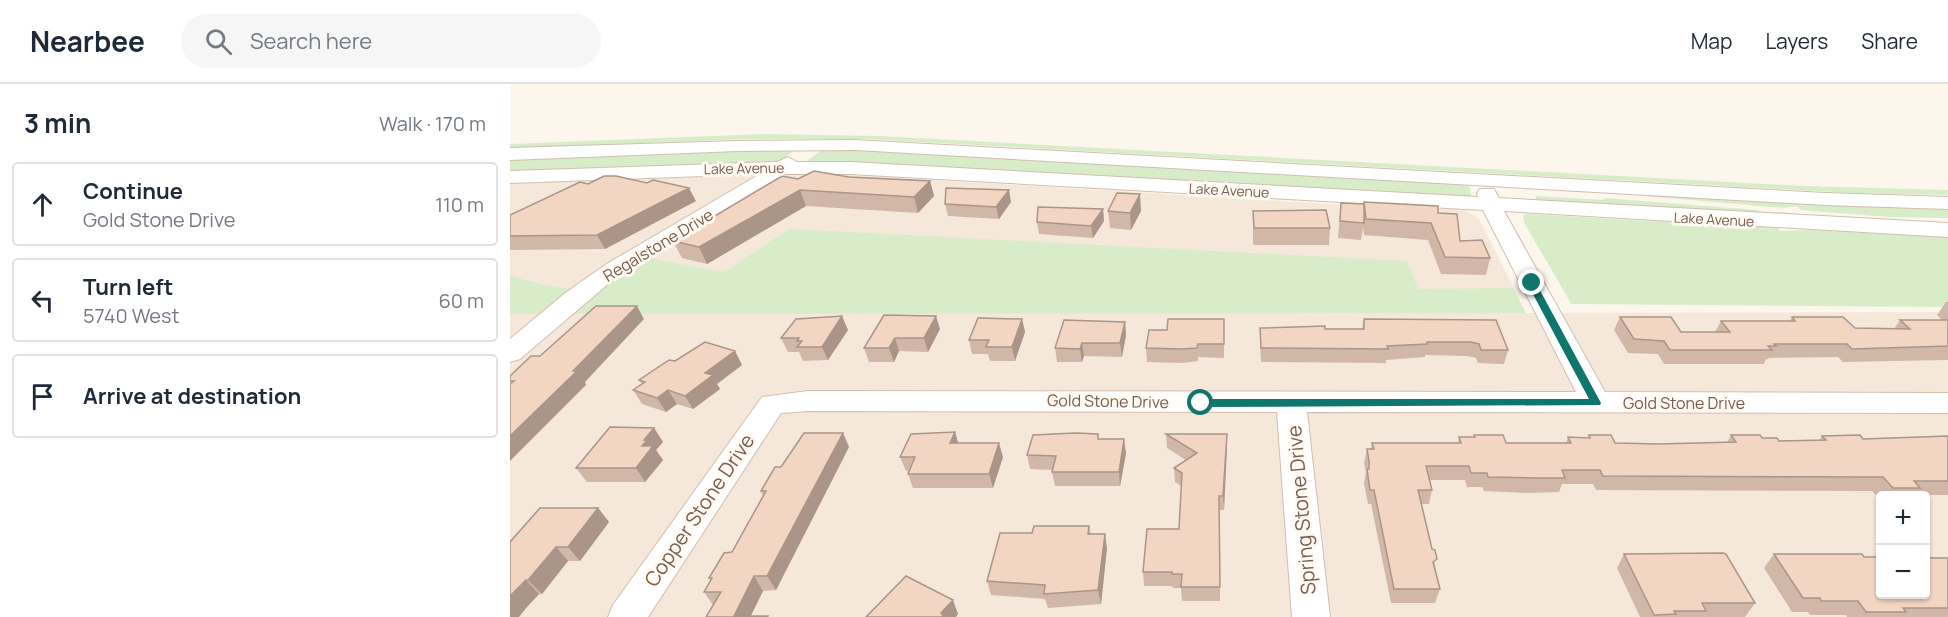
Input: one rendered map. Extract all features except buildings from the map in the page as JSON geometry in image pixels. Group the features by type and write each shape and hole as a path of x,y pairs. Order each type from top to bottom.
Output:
{"street":[{"name":"Lake Avenue","path":"510,154 811,145 890,147 1856,201 1948,203"},
{"name":"Regalstone Drive","path":"510,353 577,296 612,270 758,186 811,145"},
{"name":"Lake Avenue","path":"510,177 783,167 850,168 1491,206 1948,230"},
{"path":"1483,180 1491,206 1596,403"},
{"name":"Gold Stone Drive","path":"772,404 808,401 1073,400 1291,403 1948,403"},
{"name":"Spring Stone Drive","path":"1291,403 1311,617"},
{"name":"Copper Stone Drive","path":"627,617 772,404"}],"shaded area":[{"path":"724,174 849,175 1430,210 1452,208 1465,210 1479,219 1526,313 1948,312 1948,617 510,617 510,184"}],"green space":[{"path":"766,134 879,136 1804,186 1948,190 1948,195 1853,193 865,139 749,139 510,148 510,144"},
{"path":"825,148 1466,184 1469,186 1472,199 805,162"},
{"path":"739,149 795,150 777,163 510,174 510,158"},
{"path":"1565,189 1948,208 1948,218 1890,217 1801,210 1797,206 1784,208"},
{"path":"1535,196 1605,200 1604,198 1862,220 1539,204"},
{"path":"1527,214 1778,228 1780,231 1810,230 1948,237 1948,307 1571,304 1524,222 1523,216"},
{"path":"789,229 1407,261 1418,289 1513,288 1526,313 510,314 510,275 542,284 592,289 619,278 648,258 724,272"}],"route":[{"path":"1201,403 1596,403 1532,283"}]}
